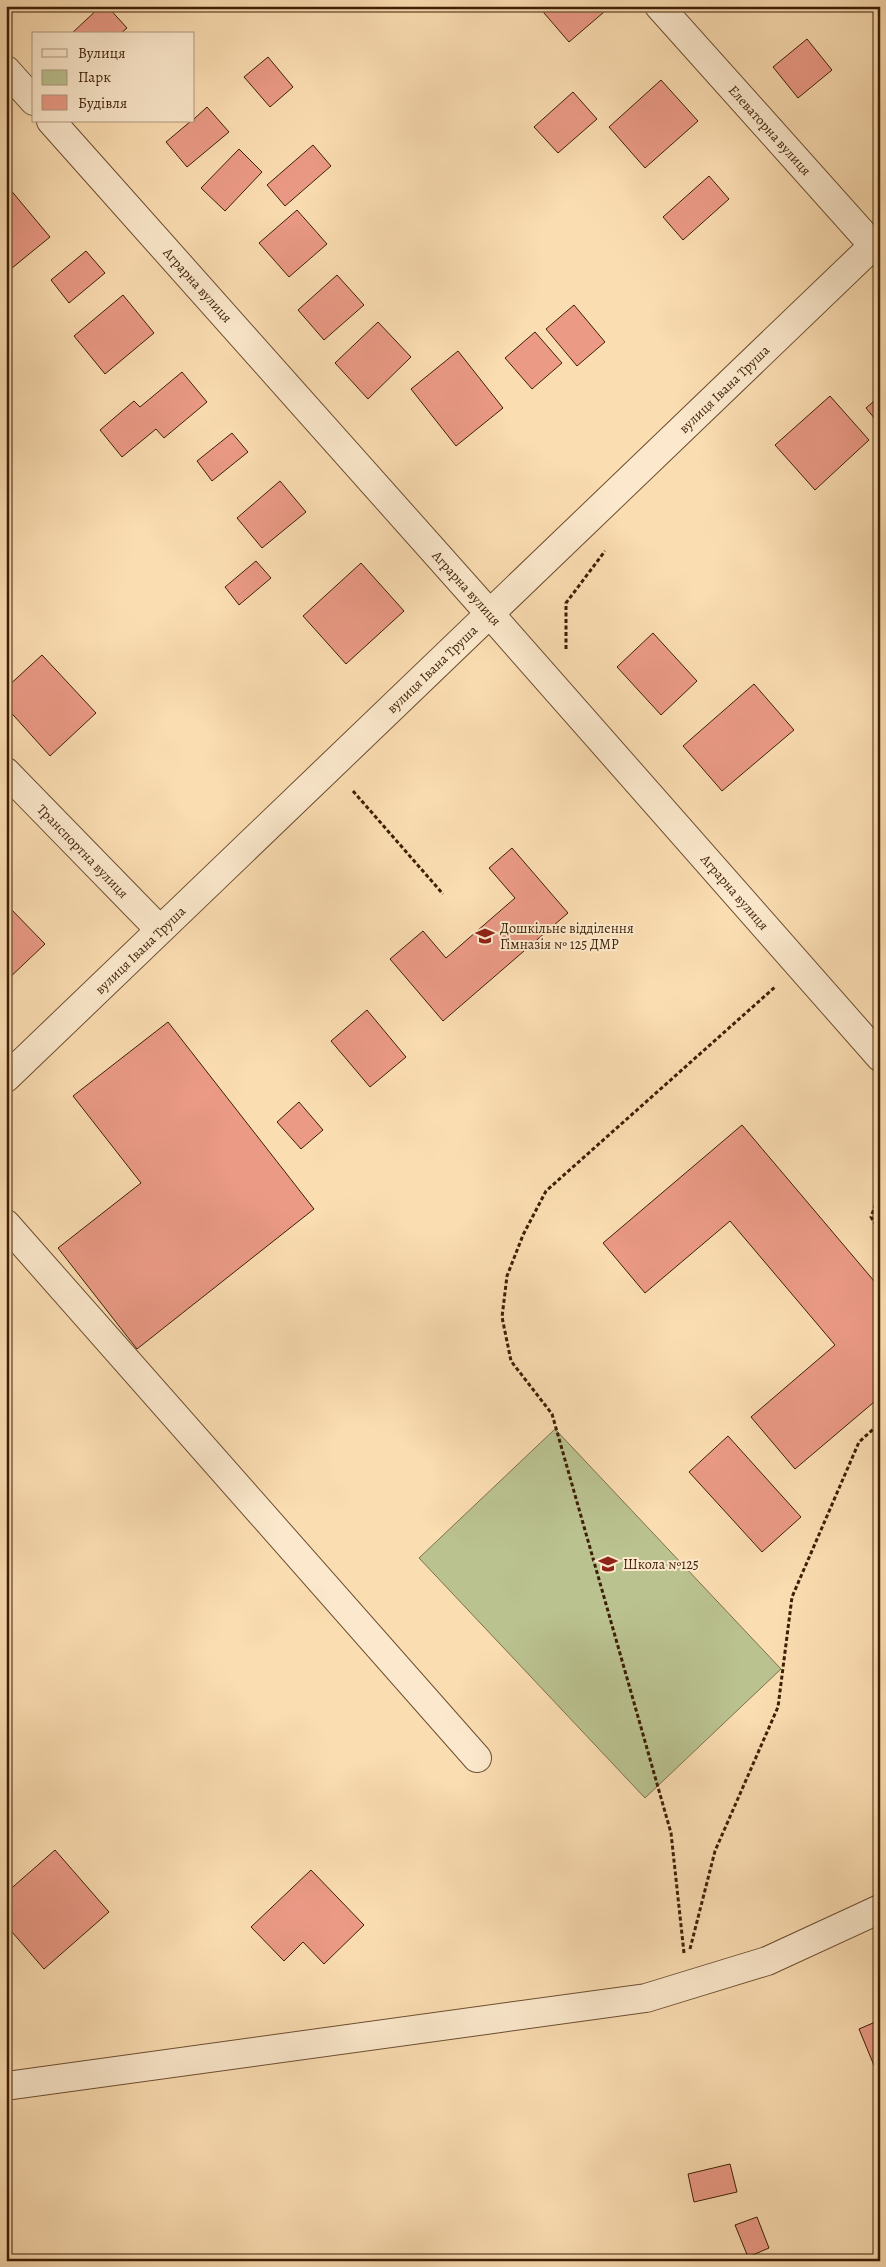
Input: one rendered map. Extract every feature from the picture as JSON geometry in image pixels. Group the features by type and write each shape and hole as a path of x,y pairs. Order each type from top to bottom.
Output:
{"street":[{"name":"Елеваторна вулиця","path":"659,6 878,246"},
{"path":"6,70 32,99"},
{"name":"Аграрна вулиця","path":"53,122 880,1057"},
{"name":"вулиця Івана Труша","path":"6,1078 490,614 878,246"},
{"name":"Транспортна вулиця","path":"6,772 160,930"},
{"path":"6,1224 477,1758"},
{"path":"6,2086 646,1998 686,1976 767,1961 880,1909"}],"path":[{"path":"567,702 566,603 605,554 606,545"},
{"path":"331,767 443,894"},
{"path":"686,1976 671,1833 552,1414 511,1361 502,1316 507,1276 523,1235 546,1191 799,965"},
{"path":"880,1192 871,1217 880,1231"},
{"path":"686,1976 715,1851 778,1707 792,1597 859,1442 880,1423"}],"green space":[{"path":"555,1429 781,1669 645,1798 419,1558"}],"building":[{"path":"101,6 107,6 127,28 122,32 73,32"},
{"path":"538,6 599,6 604,12 569,42"},
{"path":"807,39 832,70 798,98 773,67"},
{"path":"268,57 293,87 270,107 244,77"},
{"path":"661,80 698,121 645,168 609,127"},
{"path":"573,92 597,119 558,153 534,127"},
{"path":"207,107 229,132 187,167 166,142 190,122 195,122 195,118"},
{"path":"313,145 331,166 285,206 267,185"},
{"path":"239,149 262,172 225,211 201,188"},
{"path":"709,176 729,199 683,240 663,217"},
{"path":"9,188 50,237 12,268 6,261 6,190"},
{"path":"297,210 327,244 289,277 259,243"},
{"path":"86,251 105,273 69,303 51,280"},
{"path":"337,275 364,305 324,340 298,310"},
{"path":"123,295 154,333 105,374 74,336"},
{"path":"574,305 605,342 577,366 546,329"},
{"path":"378,322 411,357 368,399 335,363"},
{"path":"535,332 562,363 532,389 505,358"},
{"path":"458,351 503,408 456,446 411,389"},
{"path":"182,372 207,402 164,438 156,429 122,457 100,430 134,401 140,407"},
{"path":"830,396 869,440 815,490 775,445"},
{"path":"880,396 880,425 866,408"},
{"path":"232,433 248,452 212,481 197,461"},
{"path":"280,481 306,512 262,548 237,518"},
{"path":"256,561 271,578 239,605 225,587"},
{"path":"361,563 404,611 346,664 303,616"},
{"path":"653,633 697,681 661,715 617,667"},
{"path":"42,655 96,713 50,756 6,707 6,688"},
{"path":"754,684 794,730 722,791 683,746"},
{"path":"512,848 568,913 443,1021 390,959 423,931 446,958 515,898 489,868"},
{"path":"6,904 45,944 6,981"},
{"path":"367,1010 406,1057 370,1087 331,1041"},
{"path":"168,1022 314,1209 137,1349 58,1248 141,1183 73,1096"},
{"path":"299,1102 323,1130 301,1149 277,1122"},
{"path":"742,1125 880,1288 880,1397 795,1469 751,1417 835,1345 730,1221 645,1293 603,1243"},
{"path":"728,1436 801,1517 762,1552 689,1472"},
{"path":"55,1850 109,1912 44,1969 6,1925 6,1893"},
{"path":"311,1870 364,1925 324,1964 303,1942 284,1961 251,1927"},
{"path":"880,2020 880,2080 859,2029"},
{"path":"730,2164 737,2192 694,2202 688,2174"},
{"path":"757,2217 769,2248 748,2257 735,2225"}],"place":[{"name":"Дошкільне відділення Гімназія № 125 ДМР","path":"485,936"},
{"name":"Школа №125","path":"608,1564"}]}
